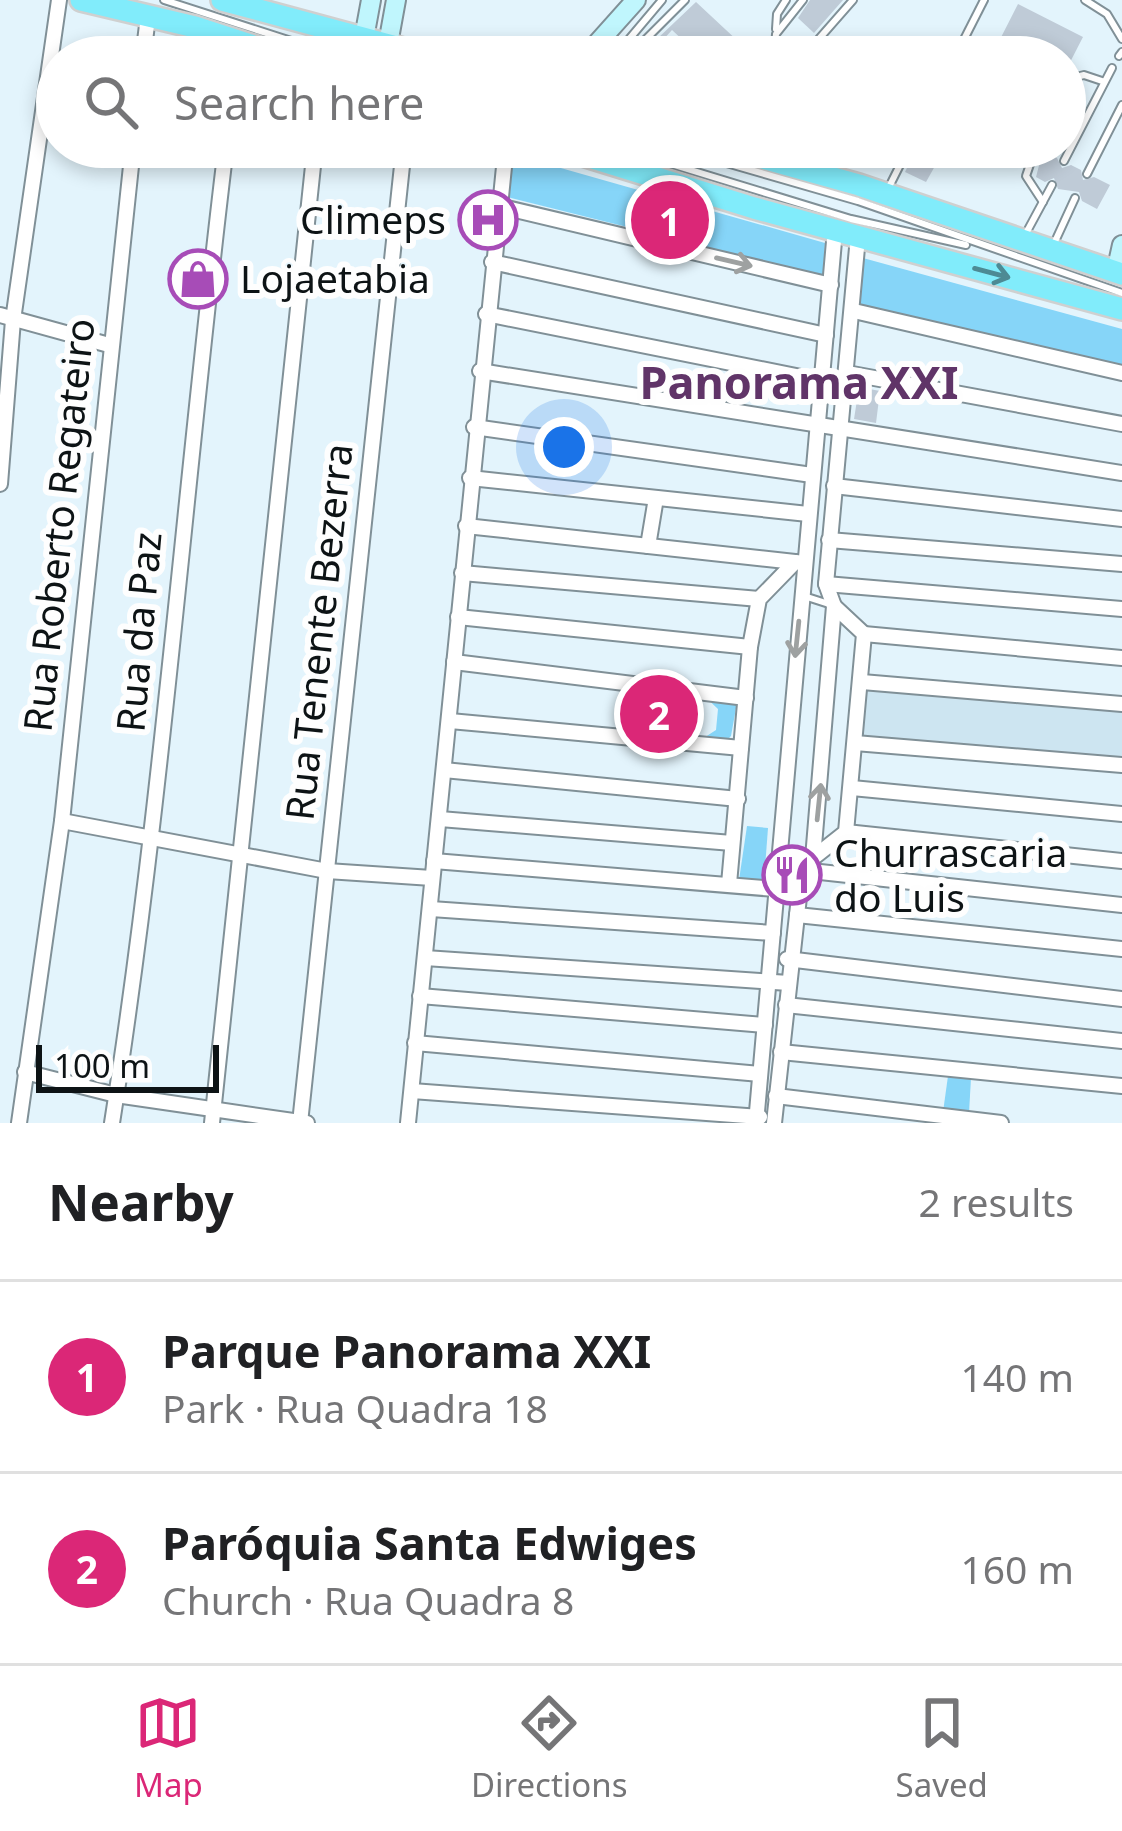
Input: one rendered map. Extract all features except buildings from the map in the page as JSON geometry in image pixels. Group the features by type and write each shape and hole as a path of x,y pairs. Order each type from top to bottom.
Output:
{"main road":[{"path":"81,0 156,9 211,36"},
{"path":"222,0 357,36"},
{"path":"627,168 1122,309"},
{"path":"786,168 885,194 1022,240 1120,280"}],"street":[{"path":"53,36 59,0"},
{"path":"364,36 370,0"},
{"path":"387,36 396,0"},
{"path":"604,36 636,0"},
{"path":"0,484 7,318 36,141"},
{"name":"Rua Roberto Regateiro","path":"19,1123 62,821 130,168"},
{"name":"Rua da Paz","path":"112,1123 155,836 190,441 223,168"},
{"path":"213,1116 313,168"},
{"name":"Rua Tenente Bezerra","path":"302,1123 402,168"},
{"path":"408,1123 503,168"},
{"path":"497,206 831,285"},
{"path":"756,1120 801,595 799,562 808,514 835,230"},
{"path":"412,1091 774,1120 834,606 826,584 858,237"},
{"path":"1120,280 1122,245"},
{"path":"492,262 826,335"},
{"path":"854,311 1122,373"},
{"path":"486,314 821,382"},
{"path":"7,318 109,346"},
{"path":"480,371 1122,473"},
{"path":"847,373 1122,424"},
{"path":"474,427 812,475"},
{"path":"470,478 808,514"},
{"path":"834,486 1122,520"},
{"path":"648,546 656,498"},
{"path":"466,526 799,562"},
{"path":"829,540 1122,564"},
{"path":"729,884 750,647 759,599 799,562"},
{"path":"462,573 759,599"},
{"path":"826,584 1122,609"},
{"path":"834,606 864,634 1122,658"},
{"path":"458,617 750,647"},
{"path":"807,864 846,832 864,634"},
{"path":"454,662 746,698"},
{"path":"862,682 1122,704"},
{"path":"450,721 741,748"},
{"path":"855,743 1122,765"},
{"path":"444,770 739,799"},
{"path":"851,788 1122,814"},
{"path":"440,819 733,843"},
{"path":"62,821 327,872 433,869 776,890"},
{"path":"846,832 1122,861"},
{"path":"807,864 1122,905"},
{"path":"431,909 773,932"},
{"path":"797,915 1122,949"},
{"path":"771,957 1122,999"},
{"path":"425,958 788,983"},
{"path":"420,996 765,1025"},
{"path":"786,1005 1122,1041"},
{"path":"415,1043 760,1074"},
{"path":"781,1052 1122,1086"},
{"path":"25,1072 213,1116 302,1123"},
{"path":"776,1096 1001,1123"}],"lane":[{"path":"632,36 662,0"},
{"path":"649,36 685,0"},
{"path":"776,35 777,14 786,0"},
{"path":"776,35 803,0"},
{"path":"821,36 853,0"},
{"path":"966,36 984,0"},
{"path":"1085,0 1107,14 1122,39"},
{"path":"156,9 274,36"},
{"path":"1086,115 1112,68"},
{"path":"1086,76 1102,81"},
{"path":"1088,173 1122,105"},
{"path":"684,168 850,219 1120,280"},
{"path":"769,168 993,251"},
{"path":"885,194 898,168"},
{"path":"1029,168 1026,176 1043,202"},
{"path":"1022,240 1052,185"},
{"path":"1051,251 1075,198"},
{"path":"801,595 834,606"}],"shaded area":[{"path":"506,168 561,168 825,243 823,276 503,196"},
{"path":"863,258 1122,329 1122,368 860,310"},
{"path":"866,685 1122,707 1122,762 858,740"},
{"path":"699,691 738,697 731,736 725,742 699,741 716,730 718,709"},
{"path":"747,826 768,828 764,881 739,880"},
{"path":"948,1076 971,1078 969,1113 943,1112"}],"place":[{"name":"Climeps","path":"488,220"},
{"name":"Parque Panorama XXI","path":"670,220"},
{"name":"Lojaetabia","path":"198,279"},
{"name":"Paróquia Santa Edwiges","path":"659,714"},
{"name":"Churrascaria do Luis","path":"792,875"}],"district":[{"name":"Panorama XXI","path":"799,383"}]}
